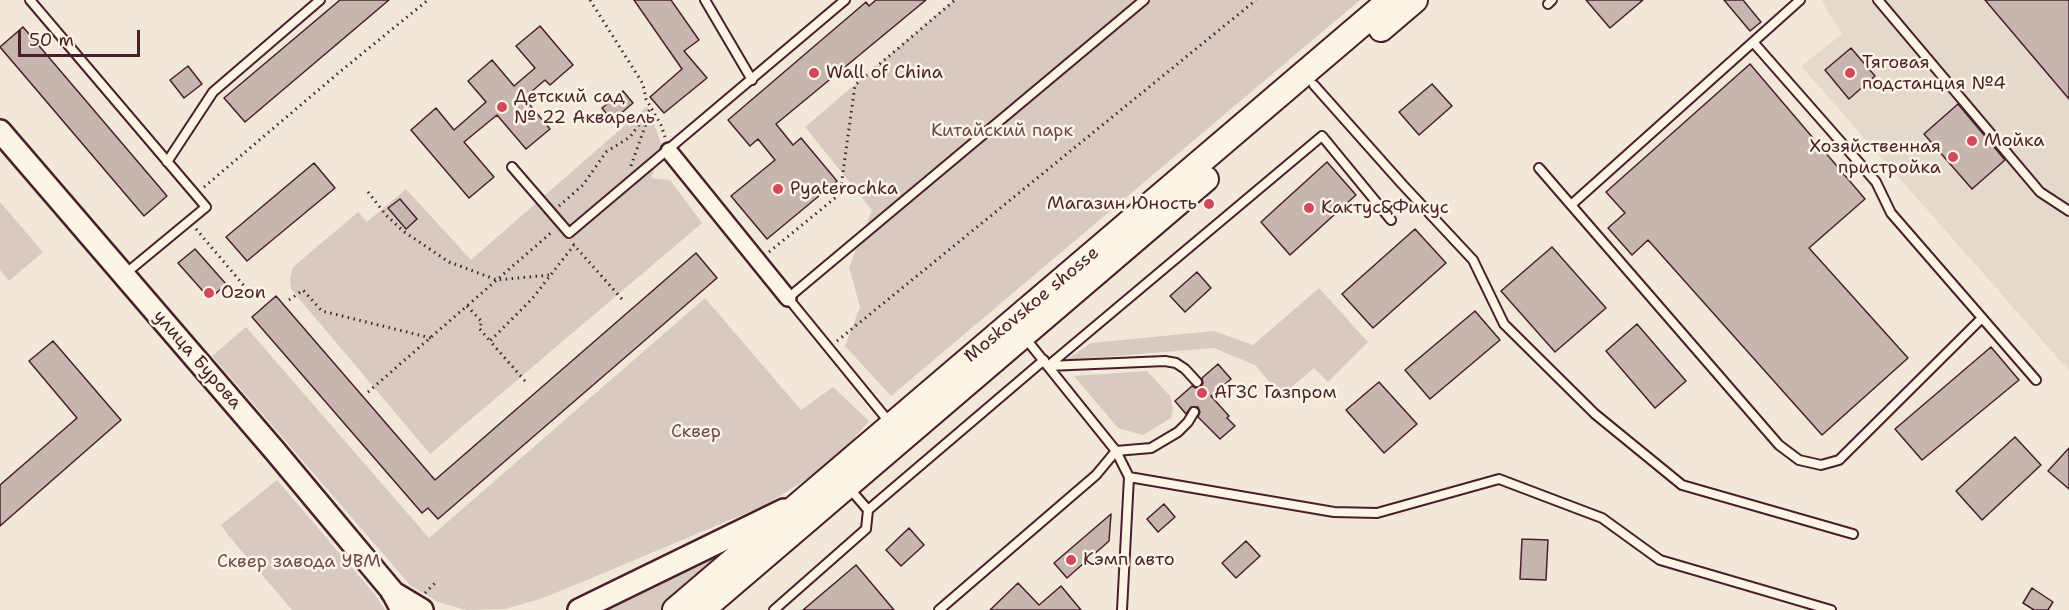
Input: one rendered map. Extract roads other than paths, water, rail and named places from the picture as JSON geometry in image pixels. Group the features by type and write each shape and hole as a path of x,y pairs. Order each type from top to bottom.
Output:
{"main road":[{"name":"Moskovskoe shosse","path":"1018,329 1390,0"},
{"name":"Moskovskoe shosse","path":"675,610 798,503 897,432 1415,0"},
{"name":"улица Бурова","path":"0,131 392,591"},
{"name":"Moskovskoe shosse","path":"702,610 846,485 897,432"},
{"path":"579,610 798,503"},
{"path":"392,591 402,610"},
{"path":"392,591 422,610"}],"street":[{"path":"669,151 788,298"}],"lane":[{"path":"30,0 206,207 124,275"},
{"path":"167,162 213,92 321,0"},
{"path":"705,0 752,80"},
{"path":"512,167 569,233 669,151 845,0"},
{"path":"897,432 788,298 1144,0"},
{"path":"1571,205 1800,0"},
{"path":"1878,0 2040,192 2069,211"},
{"path":"1753,42 1876,182 1891,213 2036,380"},
{"path":"1314,85 1473,260 1504,324 1595,414 1682,484 1853,534"},
{"path":"774,610 866,529 868,510 1322,136 1391,220"},
{"path":"1539,168 1779,445 1799,460 1821,465 1839,460 1982,318"},
{"path":"1018,329 1116,451 1129,477 1122,610"},
{"path":"1046,363 1165,361 1176,363 1197,382"},
{"path":"939,610 1096,475 1116,451 1151,448 1178,432 1194,412"},
{"path":"1129,477 1334,512 1377,513 1499,479 1602,518 1660,560 1831,610"},
{"path":"846,485 868,510"}],"place":[{"name":"Wall of China","path":"814,73"},
{"name":"Тяговая подстанция №4","path":"1850,73"},
{"name":"Детский сад № 22 Акварель","path":"502,107"},
{"name":"Мойка","path":"1972,141"},
{"name":"Хозяйственная пристройка","path":"1953,157"},
{"name":"Pyaterochka","path":"778,189"},
{"name":"Магазин Юность","path":"1209,204"},
{"name":"Кактус&Фикус","path":"1309,208"},
{"name":"Ozon","path":"209,293"},
{"name":"АГЗС Газпром","path":"1202,393"},
{"name":"Кэмп авто","path":"1071,560"}],"park label":[{"name":"Китайский парк","path":"1002,131"},
{"name":"Сквер","path":"696,432"},
{"name":"Сквер завода УВМ","path":"299,562"}]}
